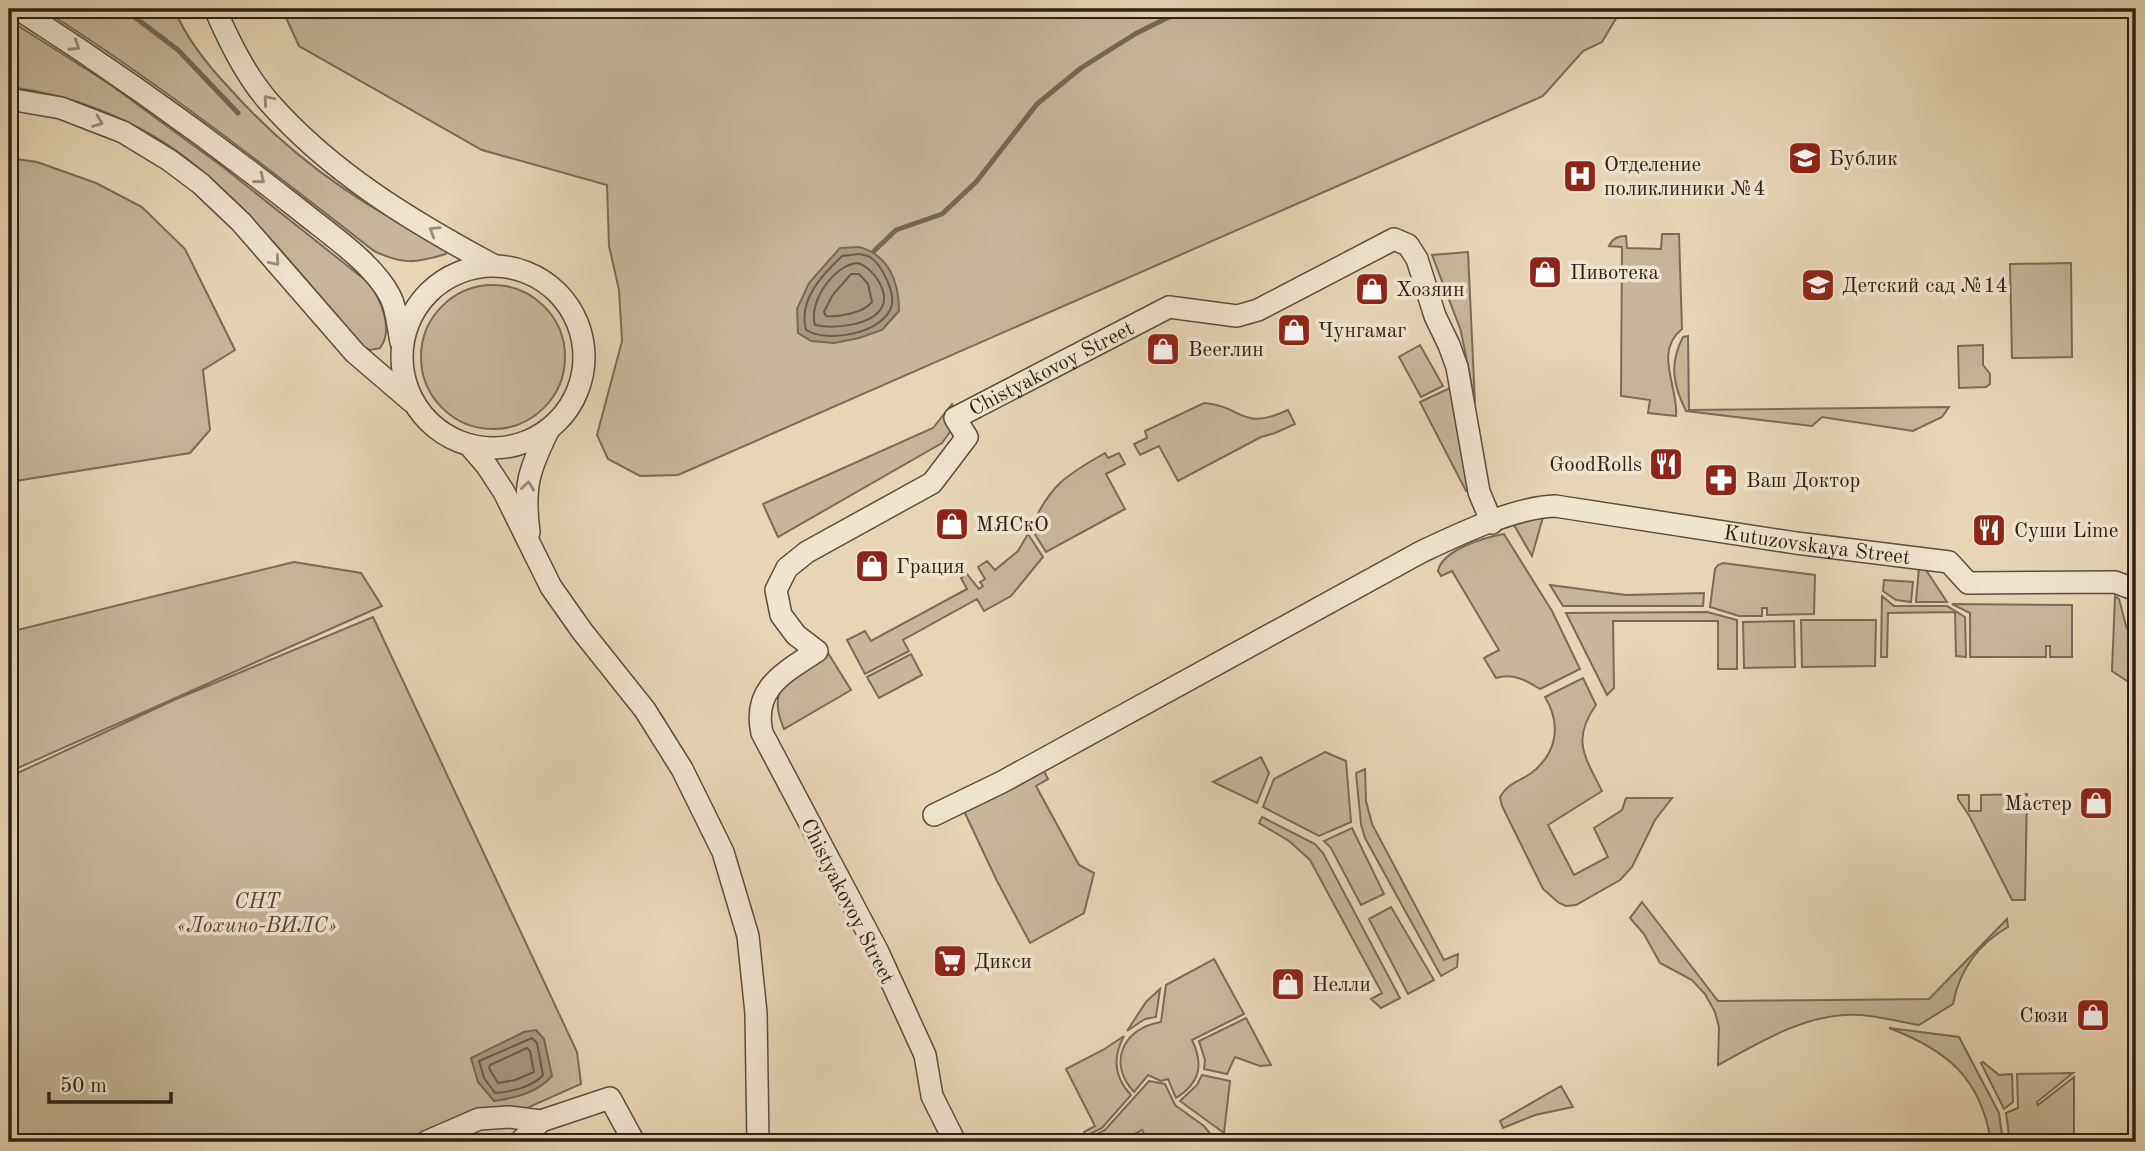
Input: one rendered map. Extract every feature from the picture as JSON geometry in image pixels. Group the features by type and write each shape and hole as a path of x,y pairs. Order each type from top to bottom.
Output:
{"street":[{"path":"18,9 106,65 221,148 365,265 390,296 402,349 406,384 416,406"},
{"path":"215,9 243,66 268,101 338,168 373,194 493,265"},
{"path":"9,99 61,108 123,132 169,160 201,184 241,222 355,353 416,406 434,426 456,440 468,445 502,448 519,444 549,429"},
{"name":"Chistyakovoy Street","path":"955,1142 932,1096 925,1055 878,952 762,733 759,719 761,703 769,687 783,673 817,651 796,635 782,615 776,590 787,568 807,552 932,483 967,437 955,418 1169,307 1237,316 1258,310 1394,239 1408,245 1417,259 1457,367 1479,492 1492,523"},
{"path":"402,349 409,320 426,295 450,276 478,266 508,266 537,276 561,295 577,320 584,349 582,379 570,407 549,429 533,460 526,504 532,548"},
{"path":"468,445 487,466 504,492 551,587 652,722 682,769 723,852 748,936 756,1013 758,1142"},
{"name":"Kutuzovskaya Street","path":"934,815 1002,782 1421,552 1466,530 1537,506 1555,506 1796,543 1949,562 1968,583 2115,582 2136,590"},
{"path":"426,1142 479,1119 541,1121 610,1098 634,1142"},
{"path":"520,1142 541,1121"}],"green space":[{"path":"42,9 174,9 185,32 207,63 279,138 331,180 387,216 446,246 446,254 410,261 393,259 374,251 170,96"},
{"path":"282,9 1598,9 1618,15 1602,42 1583,51 1543,96 678,475 640,476 608,459 597,435 622,341 619,290 609,246 607,185 482,150 299,46"},
{"path":"9,20 108,83 223,167 369,283 378,298 386,324 384,341 380,348 370,350 363,346 244,211 181,154 135,126 86,105 9,87"},
{"path":"9,158 37,162 96,183 142,207 185,249 235,350 203,370 210,430 190,453 9,482"},
{"path":"1662,234 1679,234 1682,329 1669,348 1668,359 1676,416 1648,413 1650,400 1621,396 1622,247 1609,246 1616,238 1626,236 1627,248 1661,249"},
{"path":"1468,252 1475,403 1461,331 1432,255"},
{"path":"2071,263 2072,357 2012,358 2010,264"},
{"path":"493,285 521,290 544,306 560,329 565,357 560,385 544,408 521,424 493,429 465,424 442,408 426,385 421,357 426,329 442,306 465,290"},
{"path":"1688,336 1689,410 1949,407 1942,417 1913,431 1822,417 1812,426 1686,411 1678,392 1674,365 1683,337"},
{"path":"1420,345 1443,386 1421,397 1399,357"},
{"path":"1983,345 1983,365 1990,374 1990,384 1986,387 1959,388 1958,346"},
{"path":"1450,388 1468,490 1466,491 1420,402"},
{"path":"1204,403 1261,419 1288,410 1295,424 1261,437 1178,481 1159,446 1140,455 1134,444 1147,438 1145,431"},
{"path":"952,404 960,418 942,443 778,537 763,504 933,428"},
{"path":"1105,453 1108,458 1119,453 1125,464 1106,474 1125,509 1046,552 1031,528 1045,502 1069,475"},
{"path":"1543,517 1532,556 1514,525 1518,520"},
{"path":"1028,534 1043,557 1011,596 984,611 977,599 903,640 909,651 865,674 847,640 865,631 871,641 967,589 961,578 967,574 979,589 983,586 980,582 985,579 978,567 987,561 995,570 1018,551"},
{"path":"1504,534 1552,611 1580,669 1540,689 1519,678 1496,678 1484,658 1499,650 1452,571 1441,576 1438,571 1447,557 1456,551 1476,541"},
{"path":"294,562 361,573 382,606 9,772 9,632"},
{"path":"1723,563 1815,575 1814,614 1767,615 1767,608 1762,608 1762,616 1739,616 1710,607 1715,569"},
{"path":"1919,567 1926,570 1947,602 1916,602"},
{"path":"1884,580 1913,582 1911,602 1896,600 1883,591"},
{"path":"1550,585 1626,595 1704,593 1703,606 1563,606"},
{"path":"1882,596 1894,606 1947,606 1965,617 1966,657 1956,656 1955,612 1888,613 1887,657 1881,657"},
{"path":"2115,596 2119,599 2126,626 2136,647 2136,687 2112,671"},
{"path":"1952,604 2072,605 2072,657 2050,657 2050,646 2046,646 2046,657 1970,657 1970,613"},
{"path":"1707,612 1737,620 1737,669 1718,669 1718,621 1613,621 1614,688 1607,695 1566,613"},
{"name":"СНТ «Лохино-ВИЛС»","path":"373,617 577,1052 581,1084 450,1142 9,1142 9,777 174,700"},
{"path":"1801,620 1876,620 1875,666 1802,667"},
{"path":"1794,621 1795,667 1744,668 1743,622"},
{"path":"828,653 851,690 784,729 778,702 784,684 822,654"},
{"path":"911,654 922,675 879,698 867,677"},
{"path":"1583,678 1596,705 1584,728 1583,748 1602,791 1548,825 1574,875 1608,857 1594,828 1622,810 1626,798 1672,798 1655,820 1632,867 1620,880 1576,905 1566,906 1543,889 1500,797 1510,786 1539,766 1551,748 1554,718 1545,697"},
{"path":"1325,752 1346,761 1351,822 1319,836 1263,807 1274,779"},
{"path":"1261,757 1269,773 1257,803 1213,782"},
{"path":"1365,769 1366,801 1372,824 1444,960 1458,954 1457,967 1441,976 1365,838 1356,773"},
{"path":"1044,771 1048,779 1036,786 1079,865 1094,873 1084,913 1030,943 963,809"},
{"path":"2027,794 2025,900 2012,900 1958,795 1969,795 1969,811 1981,811 1981,795"},
{"path":"1262,817 1315,844 1323,853 1400,998 1381,1008 1371,999 1382,993 1310,860 1289,841 1259,823"},
{"path":"1352,828 1384,894 1361,905 1331,848 1324,841"},
{"path":"1642,902 1718,1001 1929,999 2007,919 2008,927 1971,959 1960,980 1953,1004 1919,1025 1863,1015 1827,1017 1778,1033 1718,1065 1719,1027 1715,1012 1705,994 1692,980 1660,963 1644,934 1630,918"},
{"path":"1391,907 1434,980 1408,994 1369,919"},
{"path":"1214,959 1244,1014 1192,1040 1198,1058 1198,1073 1190,1086 1176,1098 1168,1079 1161,1081 1148,1075 1134,1092 1121,1070 1123,1048 1137,1031 1161,1022 1166,985"},
{"path":"1160,989 1156,1017 1145,1019 1127,1031 1146,1002"},
{"path":"1246,1018 1271,1065 1260,1066 1235,1057 1227,1074 1204,1069 1205,1060 1199,1041"},
{"path":"1889,1028 1959,1037 1999,1113 2003,1142 1991,1142 1979,1100 1958,1069 1928,1046"},
{"path":"1124,1036 1116,1060 1121,1081 1131,1095 1102,1128 1086,1136 1084,1132 1095,1126 1066,1069"},
{"path":"1981,1063 1999,1075 2012,1074 2013,1102 2004,1109"},
{"path":"2073,1073 2037,1102 2038,1105 2074,1077 2074,1142 2010,1142 2006,1113 2018,1108 2017,1074"},
{"path":"1202,1075 1230,1081 1224,1133 1180,1101 1197,1085"},
{"path":"1149,1081 1165,1084 1175,1105 1204,1126 1217,1142 1149,1142 1142,1130 1118,1142 1089,1142 1087,1139 1105,1130"},
{"path":"1561,1086 1573,1107 1535,1115 1503,1128 1500,1121"}],"water":[{"path":"859,247 878,256 890,271 897,290 899,311 882,330 859,338 834,343 811,341 798,333 797,309 809,283 840,248"},
{"path":"536,1030 544,1039 552,1076 533,1091 494,1101 478,1082 471,1058 524,1032"}],"waterway":[{"path":"124,9 178,50 238,113"},
{"path":"874,251 896,230 942,214 976,182 1037,104 1081,68 1135,34 1185,9"}],"place":[{"name":"Бублик","path":"1805,158"},
{"name":"Отделение поликлиники №4","path":"1580,176"},
{"name":"Пивотека","path":"1545,272"},
{"name":"Детский сад №14","path":"1818,285"},
{"name":"Хозяин","path":"1372,289"},
{"name":"Чунгамаг","path":"1294,330"},
{"name":"Beerлин","path":"1163,349"},
{"name":"GoodRolls","path":"1666,464"},
{"name":"Ваш Доктор","path":"1721,480"},
{"name":"МЯСкО","path":"952,524"},
{"name":"Суши Lime","path":"1989,530"},
{"name":"Грация","path":"872,566"},
{"name":"Мастер","path":"2096,803"},
{"name":"Дикси","path":"950,961"},
{"name":"Нелли","path":"1288,984"},
{"name":"Сюзи","path":"2093,1015"}]}
